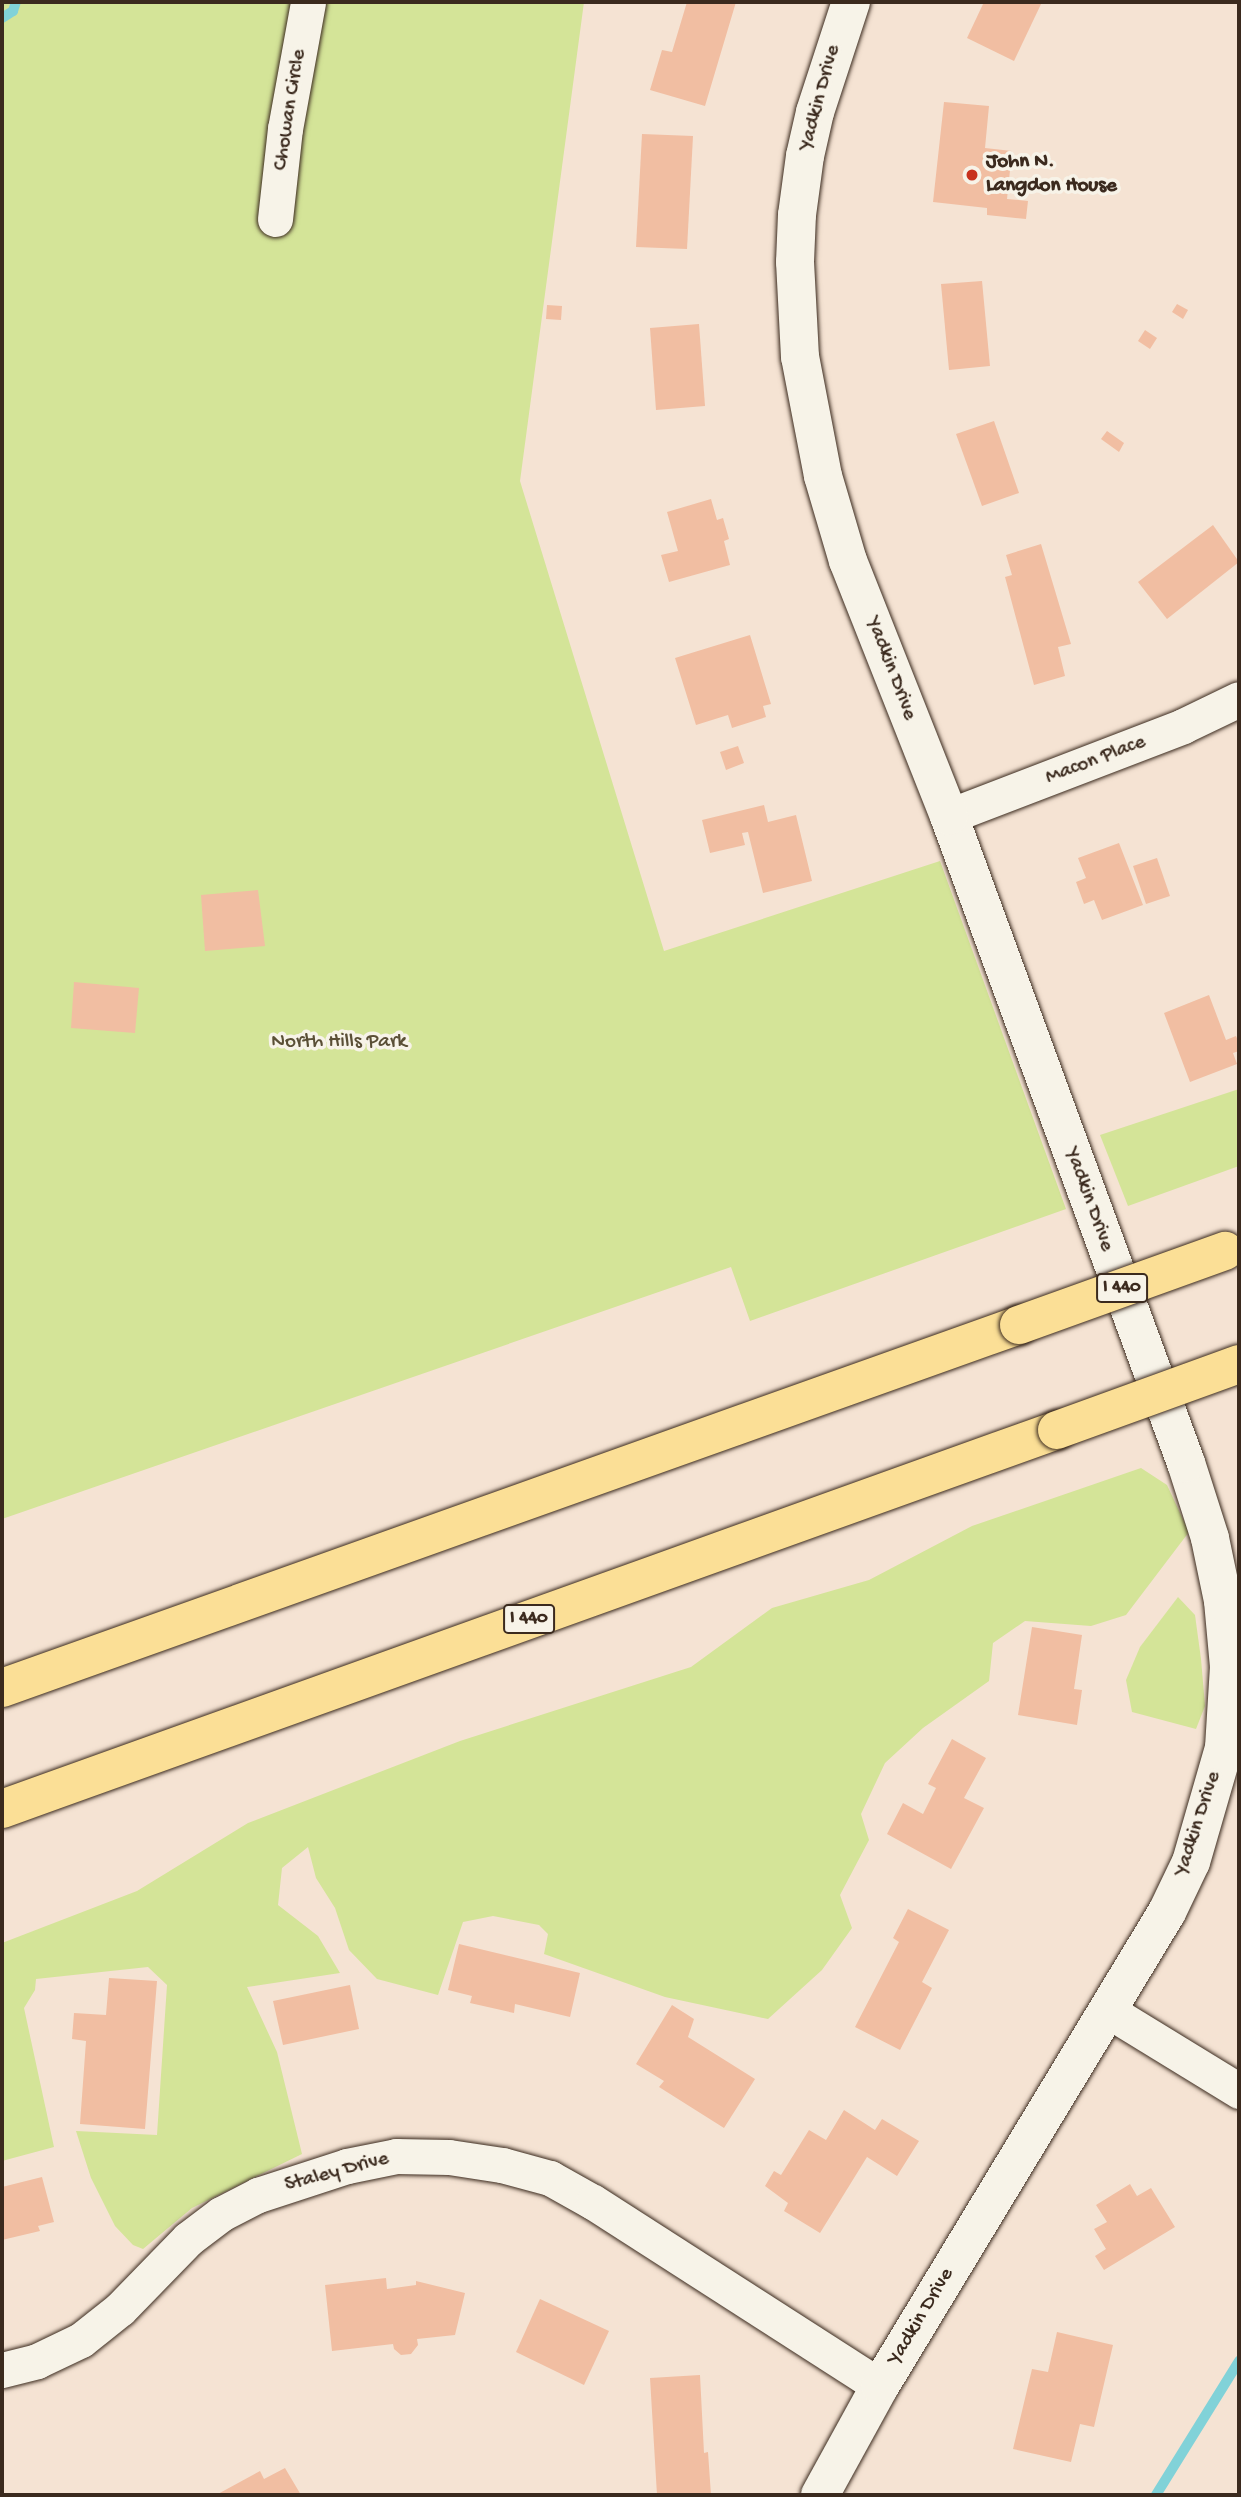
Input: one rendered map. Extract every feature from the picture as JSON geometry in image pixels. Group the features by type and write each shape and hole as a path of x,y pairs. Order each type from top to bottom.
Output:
{"highway":[{"name":"I 440","path":"2,1688 1232,1248"},
{"name":"I 440","path":"2,1809 1239,1364"}],"street":[{"name":"Chowan Circle","path":"275,219 285,129 309,2"},
{"name":"Yadkin Drive","path":"820,2495 880,2386 1167,1912 1191,1862 1223,1748 1229,1667 1223,1601 1210,1538 1186,1463 950,816 844,548 823,476 800,357 795,262 805,156 826,72 851,2"},
{"name":"Macon Place","path":"950,816 1158,736 1239,699"},
{"path":"1107,2010 1239,2091"},
{"name":"Staley Drive","path":"2,2370 37,2361 81,2340 120,2309 188,2239 221,2214 258,2195 347,2165 396,2156 449,2157 502,2165 551,2178 593,2202 880,2386"}],"green space":[{"name":"North Hills Park","path":"2,2 584,2 520,481 664,951 940,861 1066,1209 750,1321 731,1267 2,1519"},
{"path":"1239,1089 1239,1166 1128,1206 1100,1135"},
{"path":"1141,1468 1167,1485 1189,1532 1126,1615 1091,1626 1025,1621 993,1643 989,1681 923,1728 885,1763 861,1814 869,1840 840,1895 852,1928 822,1970 768,2019 665,1997 544,1954 548,1934 539,1925 493,1916 463,1922 438,1995 377,1979 349,1950 335,1908 316,1878 308,1847 282,1868 278,1905 318,1936 340,1973 247,1987 277,2052 302,2154 192,2208 143,2249 133,2245 115,2226 91,2178 76,2131 157,2135 167,1985 148,1967 36,1979 35,1990 24,2008 54,2147 2,2161 2,1943 137,1891 248,1823 460,1741 691,1667 772,1608 869,1580 972,1526"},
{"path":"1178,1597 1195,1615 1201,1659 1205,1706 1196,1729 1132,1712 1126,1680 1140,1647"}],"building":[{"path":"687,2 736,2 705,106 650,90 662,50 672,52"},
{"path":"984,2 1042,2 1014,61 967,38"},
{"name":"John N. Langdon House","path":"944,102 989,106 985,148 1012,151 1007,199 1028,201 1026,219 987,215 987,208 933,202"},
{"path":"642,134 693,136 687,249 636,247"},
{"path":"982,281 990,366 949,370 941,284"},
{"path":"1177,304 1188,310 1183,319 1172,312"},
{"path":"547,305 562,306 561,320 546,319"},
{"path":"699,324 705,406 656,410 650,328"},
{"path":"1145,330 1157,338 1150,349 1138,341"},
{"path":"994,421 1019,493 982,506 956,434"},
{"path":"1107,431 1124,443 1119,452 1101,439"},
{"path":"711,499 717,520 723,518 729,539 724,541 730,565 669,582 661,555 678,551 667,512"},
{"path":"1213,525 1239,562 1167,619 1138,582"},
{"path":"1041,544 1071,644 1058,647 1065,676 1034,685 1005,577 1012,575 1006,555"},
{"path":"750,635 771,704 763,706 766,717 732,728 728,715 696,725 675,658"},
{"path":"738,746 744,763 726,770 720,752"},
{"path":"764,805 768,822 796,815 812,881 763,893 748,832 742,833 745,845 710,853 702,820"},
{"path":"1119,843 1143,905 1102,920 1094,900 1084,904 1076,882 1086,878 1078,858"},
{"path":"1157,858 1170,896 1146,904 1133,866"},
{"path":"258,890 265,946 205,951 201,895"},
{"path":"74,982 139,988 135,1033 71,1028"},
{"path":"1209,995 1226,1040 1236,1036 1239,1043 1239,1051 1233,1053 1237,1064 1190,1082 1164,1013"},
{"path":"1032,1627 1082,1635 1074,1689 1082,1690 1077,1725 1018,1715"},
{"path":"952,1739 986,1758 964,1798 984,1808 951,1869 887,1834 903,1803 923,1814 936,1788 928,1784"},
{"path":"908,1909 949,1930 922,1982 932,1988 900,2050 855,2027 899,1942 893,1938"},
{"path":"459,1944 580,1973 570,2017 515,2004 514,2013 470,2003 472,1996 448,1990"},
{"path":"109,1978 157,1981 145,2129 80,2124 86,2041 72,2039 74,2013 106,2015"},
{"path":"350,1985 359,2029 283,2045 273,2001"},
{"path":"672,2005 694,2019 688,2037 755,2079 724,2128 659,2087 664,2081 636,2064"},
{"path":"844,2110 875,2130 882,2119 919,2141 897,2176 867,2157 820,2233 784,2211 788,2203 765,2186 774,2171 781,2175 809,2130 826,2140"},
{"path":"42,2177 54,2222 38,2226 40,2231 2,2240 2,2187"},
{"path":"1130,2184 1137,2196 1151,2188 1175,2227 1104,2270 1095,2256 1106,2249 1094,2229 1107,2222 1096,2205"},
{"path":"386,2278 387,2289 416,2285 416,2281 465,2293 455,2335 417,2339 418,2345 411,2354 401,2355 394,2349 393,2344 332,2351 325,2285"},
{"path":"540,2299 609,2331 584,2385 516,2352"},
{"path":"1057,2332 1113,2345 1094,2427 1080,2424 1071,2462 1013,2449 1032,2369 1048,2372"},
{"path":"700,2375 704,2453 708,2452 711,2495 657,2495 650,2378"},
{"path":"285,2468 301,2495 216,2495 260,2471 264,2479"}],"waterway":[{"path":"2,18 13,11 16,2"},
{"path":"1156,2495 1239,2361"}],"place":[{"name":"John N. Langdon House","path":"972,175"}]}
